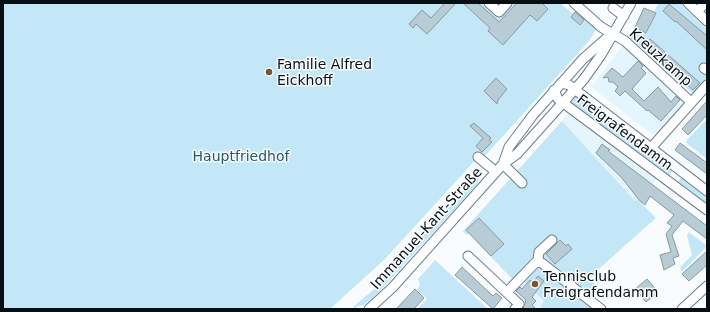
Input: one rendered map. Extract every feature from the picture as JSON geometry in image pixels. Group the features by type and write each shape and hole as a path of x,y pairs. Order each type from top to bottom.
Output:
{"street":[{"path":"489,3 499,12 507,3"},
{"name":"Kreuzkamp","path":"574,3 597,24 625,41 691,102"},
{"name":"Immanuel-Kant-Straße","path":"369,309 393,287 503,164 517,154 575,90 601,54 631,3"},
{"path":"688,3 707,22"},
{"path":"697,12 705,3"},
{"path":"613,8 624,16"},
{"name":"Immanuel-Kant-Straße","path":"503,164 509,147 554,90 583,59 612,34"},
{"path":"561,83 569,85 575,90"},
{"name":"Kreuzkamp","path":"651,148 707,86"},
{"path":"554,90 558,99 563,103"},
{"name":"Freigrafendamm","path":"575,90 707,191"},
{"name":"Freigrafendamm","path":"563,103 707,210"},
{"path":"478,157 496,172"},
{"path":"503,164 522,183"},
{"name":"Freigrafendamm","path":"670,182 680,170"},
{"path":"507,292 538,260 539,252 552,240"},
{"path":"468,256 519,304 515,309"},
{"path":"538,260 601,309"},
{"path":"682,309 707,286"}],"shaded area":[{"path":"623,45 683,100 683,105 656,134 652,134 591,87"},
{"path":"567,116 571,116 656,179 640,201 637,199 635,201 562,121"},
{"path":"522,280 544,301 540,306 544,309 503,309 510,302 505,297"}],"green space":[{"name":"Hauptfriedhof","path":"3,3 560,3 573,14 576,11 597,28 589,41 483,158 479,156 385,259 330,309 3,309"},
{"path":"658,3 685,3 682,6 707,29 707,78 693,94 630,38 635,27 647,33 656,13 654,13"},
{"path":"574,97 577,97 671,168 672,171 670,175 666,175 572,105 571,102"},
{"path":"707,119 707,159 685,142"},
{"path":"562,121 635,201 637,199 656,218 592,275 593,276 590,279 595,284 583,296 598,309 544,309 540,306 544,301 522,280 517,284 469,234 467,235 463,231"},
{"path":"481,175 477,184 378,293 363,306 354,308 353,307 373,290 474,179"},
{"path":"681,178 685,178 707,194 707,206 679,185 678,181"},
{"path":"689,232 707,246 682,272 680,267 692,255 687,236"},
{"path":"435,260 488,309 417,309 427,299 417,289 420,285 418,279"}],"building":[{"path":"445,3 456,3 427,34 416,24 413,28 409,24 422,10 431,18"},
{"path":"463,3 478,3 499,22 517,3 542,3 548,9 537,21 530,15 503,45 488,31 490,28"},
{"path":"669,4 707,36 707,50 663,11"},
{"path":"644,8 656,13 646,33 635,27"},
{"path":"575,12 584,20 580,25 571,17"},
{"path":"650,39 700,83 693,90 644,46"},
{"path":"638,61 643,66 641,68 646,73 632,89 644,101 658,87 671,102 676,96 680,100 661,121 648,110 647,111 625,91 620,96 615,91 618,87 613,82 609,82 608,77 603,78 612,68 623,77"},
{"path":"496,78 507,89 498,100 497,104 484,91"},
{"path":"707,101 707,115 688,135 682,129"},
{"path":"474,123 491,138 489,140 492,142 482,152 476,146 483,138 470,126"},
{"path":"680,143 707,163 707,174 675,150"},
{"path":"602,144 610,150 608,151 707,226 707,239 683,221 672,235 679,256 673,258 675,264 664,270 660,255 671,252 666,234 672,226 667,223 674,215 650,196 645,205 640,201 621,177 596,153"},
{"path":"479,218 504,244 491,256 466,230"},
{"path":"560,240 566,246 568,244 572,249 555,264 546,254"},
{"path":"707,251 707,265 689,281 682,274"},
{"path":"462,267 493,296 496,293 502,298 493,309 455,275"},
{"path":"538,276 544,281 532,297 536,301 532,305 536,309 523,309 526,300 516,291 520,287 522,289 530,280 533,282"},
{"path":"647,279 658,292 646,302 635,289"},
{"path":"415,289 424,298 414,309 396,309"}],"place":[{"name":"Familie Alfred Eickhoff","path":"269,72"},
{"name":"Tennisclub Freigrafendamm","path":"535,284"}]}
